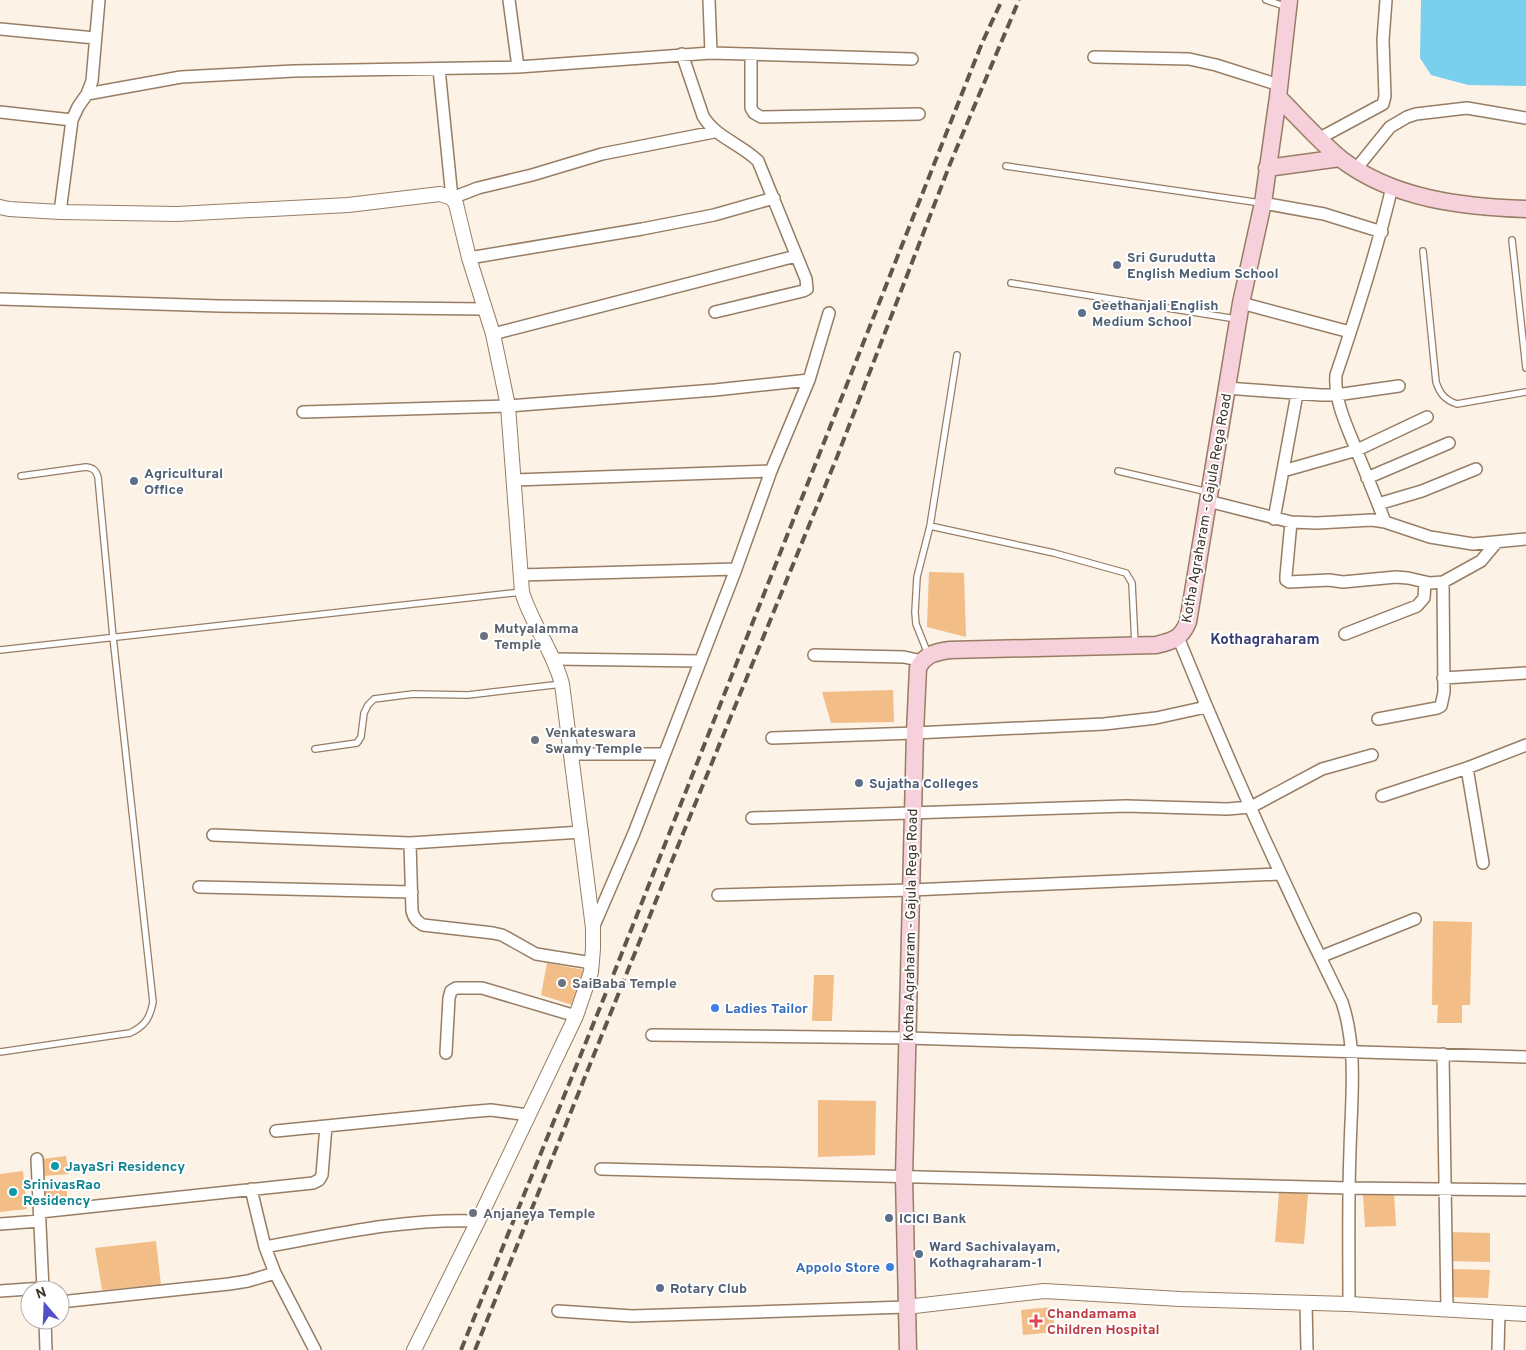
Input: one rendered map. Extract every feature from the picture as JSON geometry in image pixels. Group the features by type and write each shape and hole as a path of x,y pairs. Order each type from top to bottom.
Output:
{"main road":[{"name":"Kotha Agraharam - Gajula Rega Road","path":"908,1350 904,1177 918,668 925,658 950,650 1156,645 1178,637 1184,632 1188,622 1239,311 1263,203 1288,3"},
{"path":"1278,91 1340,158 1356,169 1392,187 1407,193 1438,200 1492,208 1526,209"},
{"path":"1267,168 1340,158"}],"street":[{"path":"60,212 72,120 92,81 99,0"},
{"path":"509,0 518,67"},
{"path":"709,0 711,52"},
{"path":"1320,138 1383,104 1385,96 1383,40 1386,0"},
{"path":"0,29 95,38"},
{"path":"87,94 181,77 294,71 518,67 711,52 912,59"},
{"path":"682,54 703,116 714,132 748,151 758,161 806,279 806,289 716,312"},
{"path":"752,54 751,108 754,113 761,117 919,114"},
{"path":"1094,57 1189,59 1216,65 1278,91"},
{"path":"414,1350 576,1016 591,972 593,928 562,684 554,659 528,611 522,592 508,406 493,334 458,211 452,198 439,69"},
{"path":"1356,169 1390,128 1407,116 1467,108 1526,118"},
{"path":"0,112 72,120"},
{"path":"0,207 60,212 177,214 348,205 440,194 452,198 478,188 532,175 602,154 714,132"},
{"path":"1385,522 1336,395 1336,375 1382,232 1392,187"},
{"path":"470,258 714,215 774,198"},
{"path":"1263,203 1324,214 1382,232"},
{"path":"493,334 796,256"},
{"path":"0,299 220,306 485,309"},
{"path":"1239,311 1350,332"},
{"path":"593,928 634,833 736,569 771,471 809,380 829,313"},
{"path":"302,412 508,406 716,390 809,380"},
{"path":"1226,388 1336,395 1398,386"},
{"path":"1274,519 1297,394"},
{"path":"1283,471 1357,450 1427,417"},
{"path":"1368,478 1449,443"},
{"path":"1378,504 1422,491 1476,469"},
{"path":"514,480 771,471"},
{"path":"1209,496 1274,519 1291,522 1316,523 1372,520 1385,522 1450,542 1473,544 1526,540"},
{"path":"1291,522 1286,576 1286,580 1289,582 1329,580 1343,582 1396,577 1425,582 1443,582 1481,561 1496,543"},
{"path":"520,575 736,569"},
{"path":"1345,634 1417,606 1424,598 1425,582"},
{"path":"1378,719 1441,706 1444,692 1443,582"},
{"path":"1178,637 1206,707 1280,874 1342,1002 1348,1020 1352,1051 1349,1304"},
{"path":"814,655 925,658"},
{"path":"554,659 700,661"},
{"path":"1443,678 1526,673"},
{"path":"772,738 1104,724 1156,718 1206,707"},
{"path":"1382,796 1467,768 1526,745"},
{"path":"572,754 664,754"},
{"path":"752,818 1126,806 1251,808 1317,772 1372,755"},
{"path":"1467,768 1483,863"},
{"path":"214,835 410,843 582,832"},
{"path":"410,843 414,917 423,925 502,935 536,954 592,963"},
{"path":"718,895 911,890 1280,874"},
{"path":"199,887 412,892"},
{"path":"1320,957 1415,919"},
{"path":"446,1053 449,998 451,991 456,988 482,988 576,1016"},
{"path":"652,1035 908,1038 1526,1057"},
{"path":"1443,1054 1447,1309"},
{"path":"276,1131 491,1110 528,1115"},
{"path":"0,1224 40,1216 313,1183 319,1180 322,1175 326,1126"},
{"path":"38,1159 43,1280"},
{"path":"602,1169 1349,1188 1526,1190"},
{"path":"251,1189 265,1248 275,1273 314,1350"},
{"path":"265,1248 372,1228 417,1222 478,1221"},
{"path":"70,1301 229,1284 248,1281 275,1273"},
{"path":"0,1291 20,1290"},
{"path":"558,1312 632,1316 906,1307 1044,1291 1180,1299 1349,1304 1526,1314"},
{"path":"1306,1303 1307,1350"},
{"path":"1498,1350 1499,1312"},
{"path":"45,1330 46,1350"}],"lane":[{"path":"1266,0 1288,3"},
{"path":"1006,166 1263,203"},
{"path":"1512,240 1526,368"},
{"path":"1422,251 1436,382 1439,391 1450,402 1457,404 1526,392"},
{"path":"1011,283 1239,311"},
{"path":"925,658 915,612 917,577 930,526 957,355"},
{"path":"0,1052 130,1033 141,1028 148,1021 152,1002 100,488 96,471 86,467 21,476"},
{"path":"1118,471 1209,496"},
{"path":"930,526 1054,553 1126,573 1132,583 1135,646"},
{"path":"0,650 522,592"},
{"path":"315,749 357,743 361,738 364,713 374,699 413,694 468,696 562,684"}],"water":[{"path":"1421,0 1526,0 1526,86 1468,85 1431,75 1420,58"}],"building":[{"path":"929,572 964,573 966,637 927,627"},
{"path":"893,690 894,722 831,723 822,692"},
{"path":"1433,921 1472,922 1470,1005 1462,1005 1462,1023 1437,1023 1438,1005 1432,1005"},
{"name":"SaiBaba Temple","path":"547,963 584,970 572,1005 541,995"},
{"path":"814,975 834,975 832,1021 812,1021"},
{"path":"818,1100 876,1101 875,1155 818,1157"},
{"name":"JayaSri Residency","path":"66,1156 69,1174 43,1176 42,1159"},
{"name":"SrinivasRao Residency","path":"23,1171 27,1209 0,1212 0,1174"},
{"path":"67,1182 67,1200 45,1203 44,1185"},
{"path":"1279,1192 1308,1194 1304,1244 1275,1242"},
{"path":"1394,1193 1396,1226 1365,1227 1363,1194"},
{"path":"1448,1232 1490,1233 1490,1262 1448,1261"},
{"path":"156,1241 161,1285 102,1290 95,1248"},
{"path":"1451,1269 1490,1270 1488,1298 1450,1297"},
{"path":"1052,1307 1055,1332 1023,1335 1021,1310"}],"railway":[{"path":"461,1350 614,973 982,43 1002,0"},
{"path":"475,1350 837,457 950,164 1019,0"}],"place":[{"name":"Sri Gurudutta English Medium School","path":"1117,265"},
{"name":"Geethanjali English Medium School","path":"1082,313"},
{"name":"Agricultural Office","path":"134,481"},
{"name":"Mutyalamma Temple","path":"484,636"},
{"name":"Venkateswara Swamy Temple","path":"535,740"},
{"name":"Sujatha Colleges","path":"859,783"},
{"name":"SaiBaba Temple","path":"562,983"},
{"name":"Ladies Tailor","path":"715,1008"},
{"name":"JayaSri Residency","path":"55,1166"},
{"name":"SrinivasRao Residency","path":"13,1192"},
{"name":"Anjaneya Temple","path":"473,1213"},
{"name":"ICICI Bank","path":"889,1218"},
{"name":"Ward Sachivalayam, Kothagraharam-1","path":"919,1254"},
{"name":"Appolo Store","path":"890,1267"},
{"name":"Rotary Club","path":"660,1288"},
{"name":"Chandamama Children Hospital","path":"1036,1321"}],"district":[{"name":"Kothagraharam","path":"1265,639"}]}
